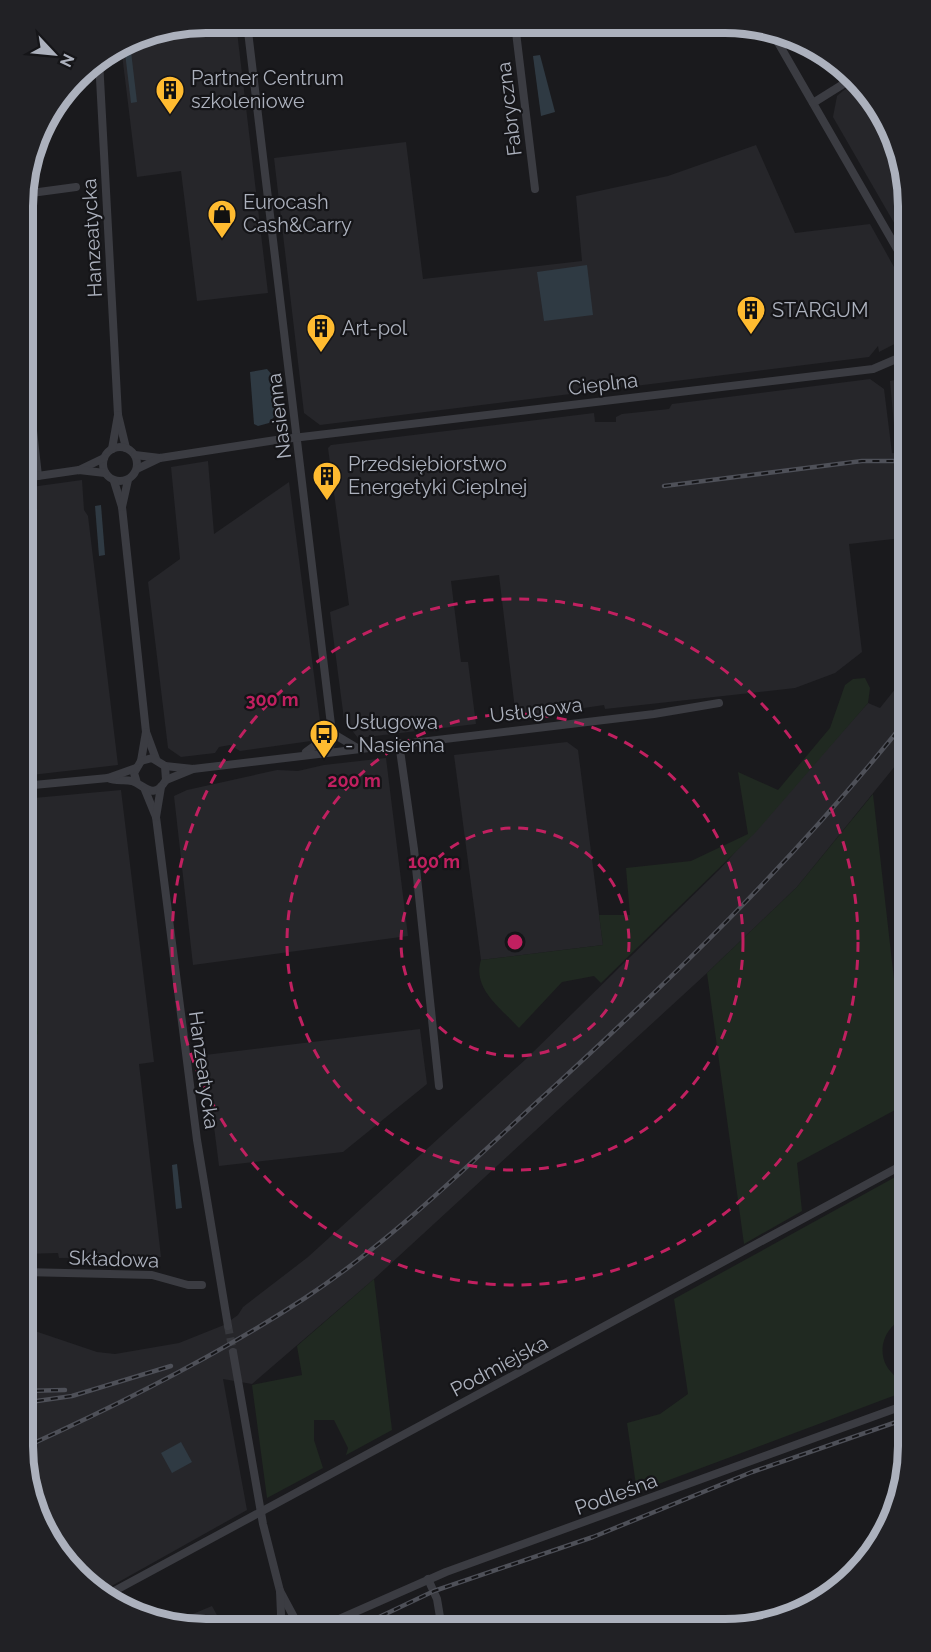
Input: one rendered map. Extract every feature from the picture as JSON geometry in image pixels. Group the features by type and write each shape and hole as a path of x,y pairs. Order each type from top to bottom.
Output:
{"street":[{"name":"Nasienna","path":"248,33 332,733"},
{"name":"Fabryczna","path":"516,33 535,189"},
{"path":"777,41 898,249"},
{"name":"Hanzeatycka","path":"100,70 118,415 126,448"},
{"path":"813,103 846,83"},
{"path":"34,193 75,187"},
{"name":"Cieplna","path":"160,458 298,437 873,369 898,358"},
{"name":"Hanzeatycka","path":"112,449 118,415"},
{"path":"33,431 38,476"},
{"path":"79,470 104,458 112,449 126,448 135,455 160,458"},
{"path":"135,455 137,469"},
{"path":"104,458 105,473"},
{"path":"122,507 128,480 137,469 160,458"},
{"path":"33,477 79,470 105,473 114,480 122,507 146,732 156,759 165,766 163,784 153,791 145,790 137,783 108,778 33,785"},
{"path":"114,480 128,480"},
{"name":"Usługowa","path":"165,766 193,769 654,714 719,703"},
{"path":"137,783 138,765 146,732"},
{"path":"327,752 331,748 332,733 357,748"},
{"name":"Usługowa","path":"300,755 332,733"},
{"path":"399,743 414,849 439,1086"},
{"path":"108,778 156,759"},
{"name":"Usługowa","path":"163,784 193,769"},
{"name":"Hanzeatycka","path":"156,817 163,784"},
{"name":"Hanzeatycka","path":"145,790 156,817 199,1151 228,1326"},
{"name":"Podmiejska","path":"113,1592 898,1167"},
{"name":"Składowa","path":"33,1272 152,1275 188,1285 202,1285"},
{"path":"233,1352 260,1512 280,1591 279,1619"},
{"name":"Podleśna","path":"339,1619 428,1579 898,1408"},
{"path":"428,1579 437,1599 440,1619"},
{"path":"280,1591 298,1619"}],"shaded area":[{"path":"237,33 268,293 197,301 181,171 137,177 122,55 150,42 172,36"},
{"path":"131,50 137,102 131,103 125,53"},
{"path":"540,55 555,112 541,116 533,56"},
{"path":"849,86 869,110 880,129 889,150 897,183 898,230 833,117 837,96"},
{"path":"406,142 423,279 582,261 576,196 668,176 756,145 795,233 870,224 898,274 898,342 879,352 878,346 869,357 320,425 304,413 274,158"},
{"path":"587,265 593,315 544,321 537,272"},
{"path":"267,369 273,376 277,413 269,423 258,426 254,424 250,372"},
{"path":"870,379 884,389 892,453 898,453 898,469 894,468 898,503 898,538 849,544 862,652 835,673 795,688 605,709 604,705 516,718 499,575 451,581 461,662 468,662 476,724 358,738 351,729 345,727 330,612 349,605 328,448 331,445 594,413 595,422 616,422 616,417 622,414 669,409 672,404"},
{"path":"898,379 898,448 896,448 890,381"},
{"path":"208,461 214,534 289,482 321,729 311,741 240,751 230,745 219,747 215,753 181,757 168,748 148,582 180,559 171,467"},
{"path":"894,468 898,469 898,515"},
{"path":"82,480 118,765 33,775 33,487"},
{"path":"101,505 105,555 99,556 95,506"},
{"path":"865,678 870,688 868,703 755,833 601,983 594,976 562,982 519,1028 490,997 481,980 479,970 481,960 603,945 599,915 630,915 626,868 691,861 748,834 738,772 778,790 830,728 845,685 853,679"},
{"path":"898,686 898,762 797,887 707,973 374,1279 252,1384 223,1379 247,1510 108,1588 92,1576 62,1542 42,1502 36,1480 33,1457 33,1330 97,1352 115,1354 179,1343 224,1325 238,1315 243,1307 308,1257 526,1059 720,869 868,703 880,708"},
{"path":"567,742 578,750 603,945 481,960 454,755"},
{"path":"386,758 408,936 193,965 174,796 187,790 277,770 298,771 324,765"},
{"path":"121,790 154,1062 139,1064 161,1257 59,1258 58,1253 33,1254 33,798"},
{"path":"873,794 898,1015 898,1108 797,1163 802,1211 744,1244 707,973 797,887"},
{"path":"33,995 38,1034 33,1037"},
{"path":"420,1029 427,1084 343,1152 219,1166 205,1055"},
{"path":"177,1164 182,1208 176,1209 172,1165"},
{"path":"898,1176 898,1322 886,1335 883,1357 886,1365 898,1380 898,1394 637,1492 627,1423 660,1414 688,1394 674,1299"},
{"path":"374,1279 392,1430 346,1455 348,1448 334,1420 314,1420 314,1440 323,1468 267,1498 252,1385 302,1375 297,1346"},
{"path":"181,1442 192,1462 172,1473 161,1453"},
{"path":"212,1606 219,1619 206,1619 183,1618"}],"tunnel":[{"path":"228,1326 233,1352"}],"railway":[{"path":"664,486 862,461 898,461"},
{"path":"33,1443 131,1397 238,1339 305,1298 396,1230 586,1058 683,965 821,821 898,730"},
{"path":"33,1402 72,1396 171,1366"},
{"path":"33,1391 65,1390"},
{"path":"375,1619 434,1591 593,1537 752,1472 898,1421"}],"place":[{"name":"Partner Centrum szkoleniowe","path":"170,116"},
{"name":"Eurocash Cash&Carry","path":"222,240"},
{"name":"STARGUM","path":"751,336"},
{"name":"Art-pol","path":"321,354"},
{"name":"Przedsiębiorstwo Energetyki Cieplnej","path":"327,502"},
{"name":"Usługowa - Nasienna","path":"324,760"}]}
